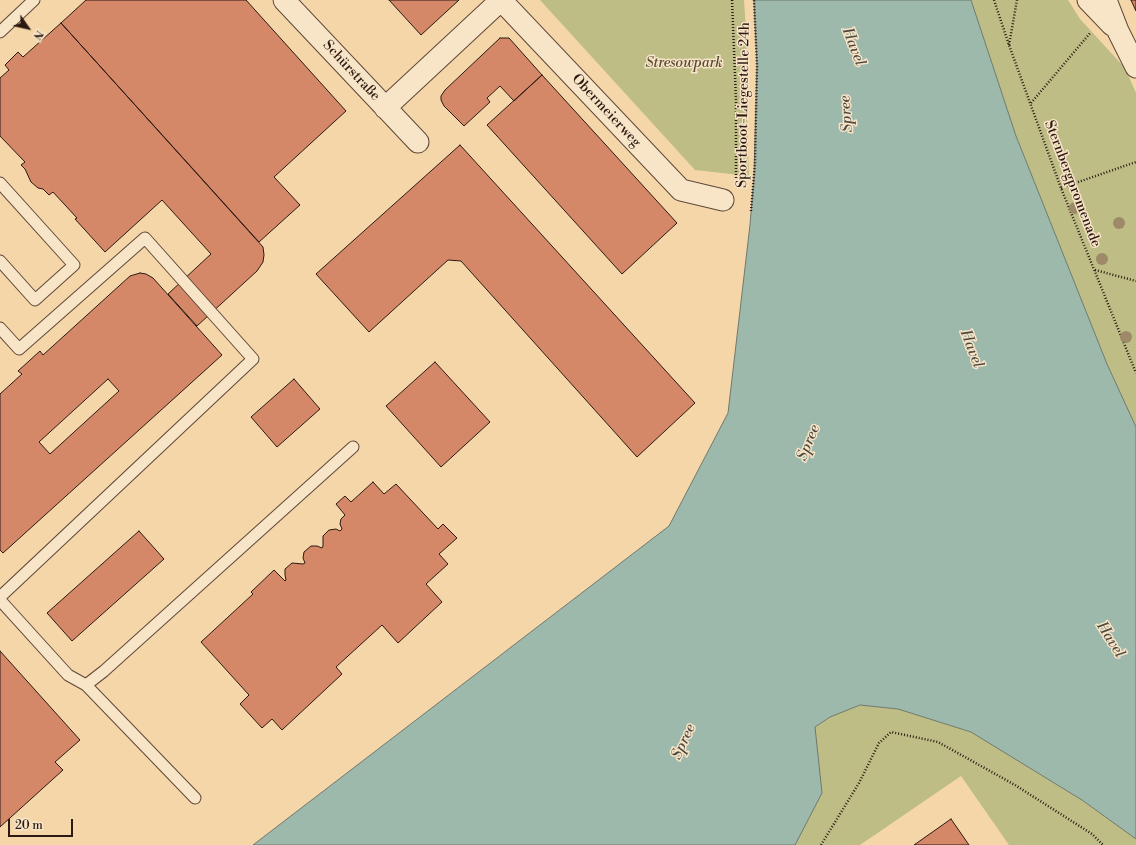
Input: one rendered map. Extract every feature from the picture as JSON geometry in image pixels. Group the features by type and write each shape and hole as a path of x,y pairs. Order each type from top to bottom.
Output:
{"street":[{"name":"Schürstraße","path":"284,0 418,142"},
{"name":"Obermeierweg","path":"385,108 501,0 681,190 723,200"},
{"path":"1088,0 1109,16 1136,67"}],"lane":[{"path":"0,32 34,0"},
{"path":"0,183 74,265 36,300 0,261"},
{"path":"0,328 19,349 145,238 253,359 0,597"},
{"path":"86,685 110,666 353,447"},
{"path":"0,600 68,675 86,685 194,798"}],"path":[{"path":"723,200 736,182 736,100 732,0"},
{"name":"Sportboot-Liegestelle 24h","path":"751,211 755,164 757,65 754,0"},
{"name":"Sternbergpromenade","path":"994,0 1061,188 1136,373"},
{"path":"1009,45 1017,0"},
{"path":"1030,103 1109,16"},
{"path":"1061,188 1136,162"},
{"path":"1095,270 1136,281"},
{"path":"821,845 860,783 879,743 890,732 938,742 1016,785 1092,834 1103,845"}],"green space":[{"name":"Stresowpark","path":"540,0 744,0 748,59 747,118 749,176 695,170"},
{"path":"971,0 1068,0 1080,19 1125,68 1136,93 1136,427 1107,364 1016,136"},
{"path":"860,705 898,709 971,732 1082,800 1136,839 1136,845 1009,845 961,776 860,845 740,845 815,727 830,717"}],"water":[{"path":"754,0 971,0 1016,136 1107,364 1136,427 1136,839 1082,800 971,732 898,709 860,705 830,717 815,727 822,793 795,845 253,845 669,526 728,413 750,225 754,176 757,65"}],"building":[{"path":"86,0 246,0 346,111 274,177 300,205 259,242 61,23"},
{"path":"389,0 459,0 421,35"},
{"path":"1131,0 1136,0 1136,11"},
{"path":"61,23 263,247 263,262 257,271 197,326 168,294 211,254 162,200 105,252 53,192 49,195 43,189 38,188 31,182 25,169 21,165 25,162 0,136 0,78 9,70 5,65 18,52 23,57"},
{"path":"500,38 509,38 542,75 514,101 500,86 487,98 490,102 464,126 444,106 441,96 445,90"},
{"path":"542,75 677,223 622,274 487,125"},
{"path":"460,145 695,403 637,457 461,261 448,260 369,332 316,274"},
{"path":"140,273 146,274 153,278 222,355 3,553 0,550 0,394 22,374 18,371 40,351 43,355 130,276","holes":["108,379 119,391 50,454 39,442"]},
{"path":"435,362 490,422 441,467 386,406"},
{"path":"294,379 320,409 277,447 251,417"},
{"path":"373,482 384,494 396,484 438,529 443,524 457,538 439,554 448,564 426,584 442,602 398,643 382,625 336,667 342,674 282,730 272,719 262,728 240,704 249,695 201,642 253,594 251,592 274,570 285,581 285,569 292,563 305,563 303,558 304,552 311,546 322,548 323,536 329,530 336,529 340,531 342,529 340,524 341,519 345,515 336,504 345,496 351,502"},
{"path":"139,531 164,559 72,641 47,613"},
{"path":"0,651 80,740 55,762 63,770 0,827"},
{"path":"951,819 969,845 914,845"}],"water label":[{"name":"Havel","path":"853,47"},
{"name":"Spree","path":"847,114"},
{"name":"Havel","path":"971,349"},
{"name":"Spree","path":"809,443"},
{"name":"Havel","path":"1110,640"},
{"name":"Spree","path":"684,742"}]}
